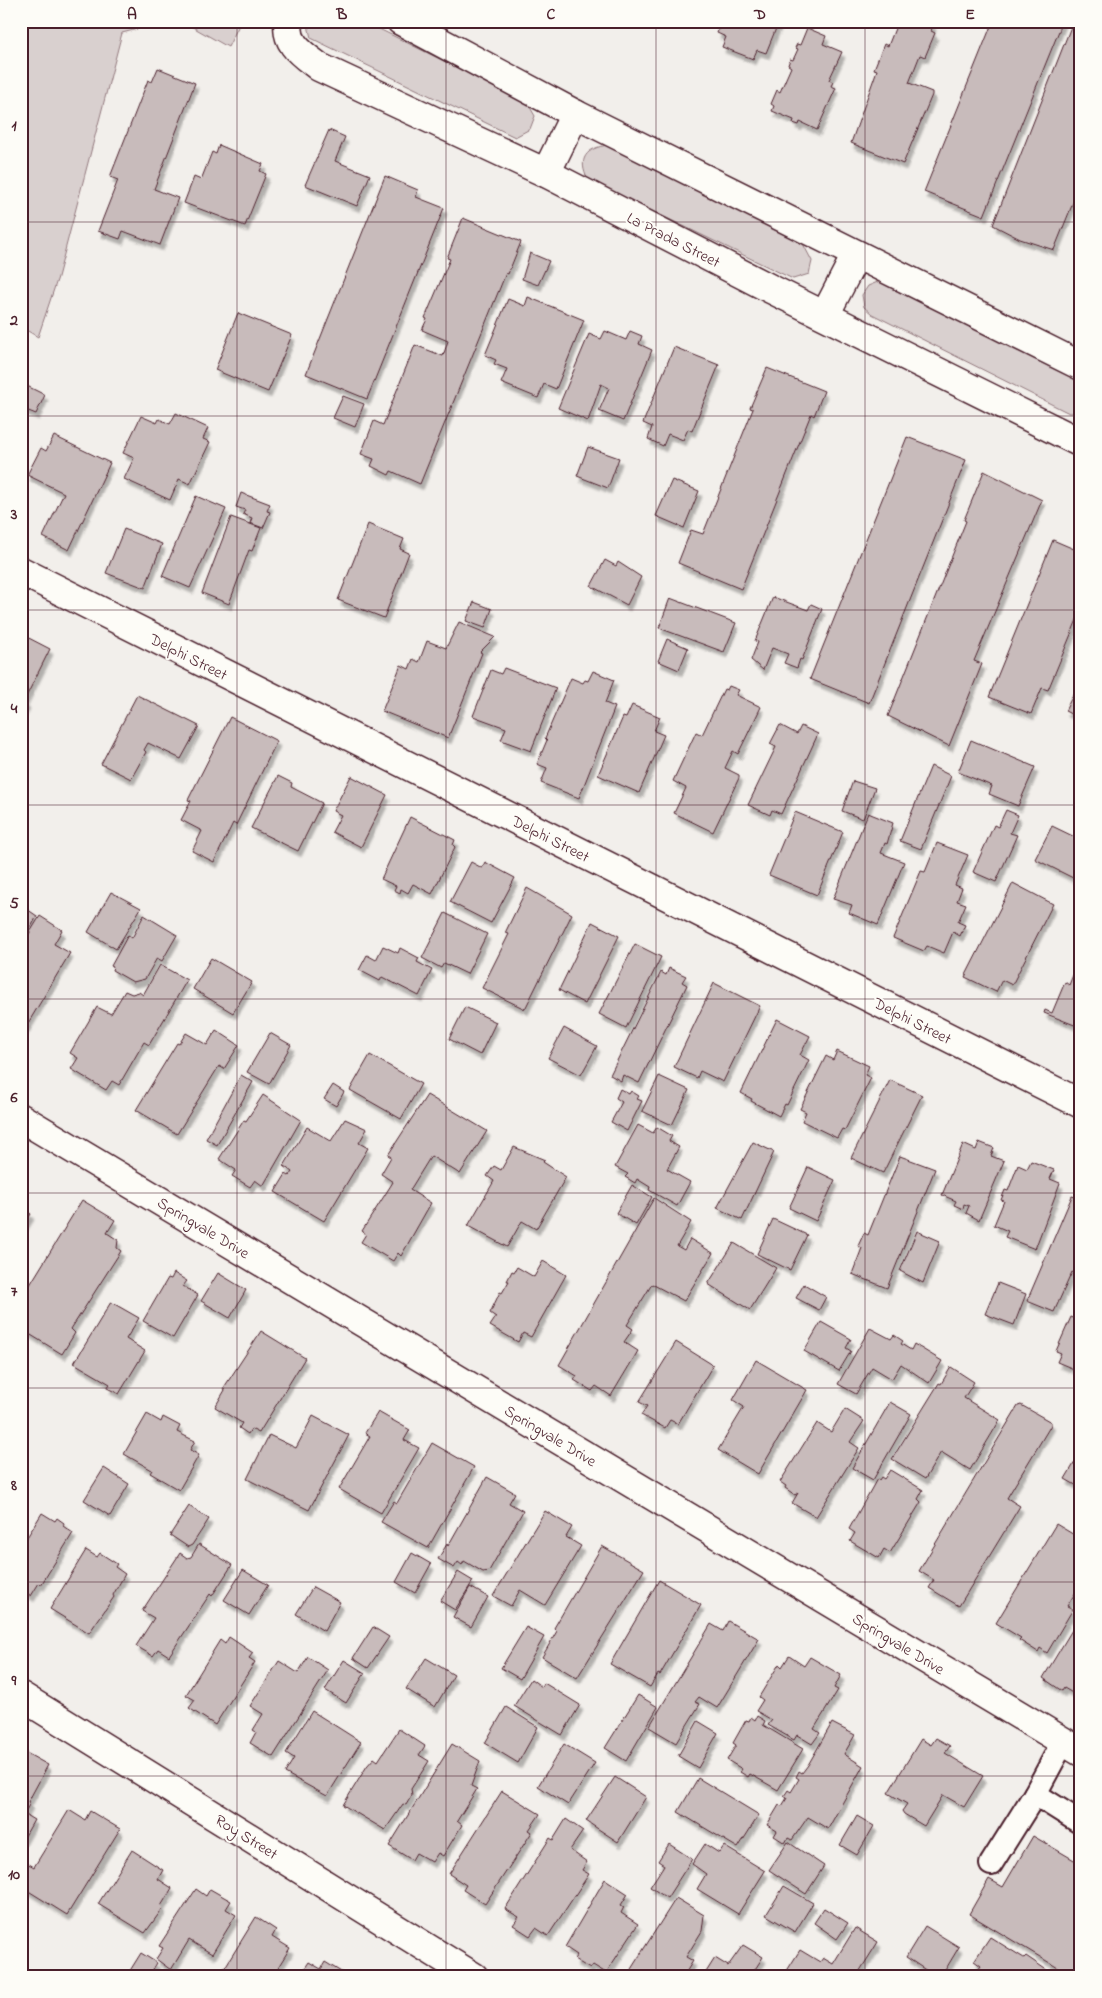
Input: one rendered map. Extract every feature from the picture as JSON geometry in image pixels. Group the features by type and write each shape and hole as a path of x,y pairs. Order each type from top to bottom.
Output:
{"street":[{"name":"La Prada Street","path":"289,21 287,31 293,46 319,68 546,173 1081,443"},
{"path":"401,21 575,114 1081,366"},
{"path":"546,173 575,114"},
{"path":"825,314 856,255"},
{"name":"Delphi Street","path":"21,571 1081,1104"},
{"name":"Springvale Drive","path":"21,1118 1072,1747"},
{"name":"Roy Street","path":"21,1696 474,1977"}],"lane":[{"path":"991,1864 1035,1794 1072,1747"},
{"path":"1035,1794 1081,1823"}],"shaded area":[{"path":"21,21 168,21 122,33 58,277 38,337 21,327"},
{"path":"182,21 241,21 228,47"},
{"path":"307,21 363,21 527,102 535,116 530,129 515,137 311,38"},
{"path":"608,145 801,240 812,261 809,274 793,279 588,180 583,166 586,156 594,149"},
{"path":"880,281 1081,379 1081,412 1069,413 872,314 864,307 862,295 868,286"}],"building":[{"path":"722,21 779,21 766,53 757,50 753,59 722,47 726,37 717,33"},
{"path":"898,21 926,21 933,24 931,31 935,33 925,57 920,55 909,83 932,92 932,95 903,164 851,143 877,70 874,69 884,44 888,46"},
{"path":"993,21 1063,21 984,216 924,192"},
{"path":"1072,24 1081,26 1081,183 1054,250 1020,239 993,225"},
{"path":"807,28 826,36 823,44 842,52 829,80 833,82 831,86 836,88 817,130 800,122 799,125 793,123 794,120 772,111 774,106 771,104 777,90 780,92 791,67 788,65 790,59 793,60 798,49 795,48 797,44 800,45"},
{"path":"158,68 195,83 154,189 178,198 160,245 123,231 120,239 98,231 118,180 110,177 148,80 152,82"},
{"path":"329,130 345,137 335,161 370,175 357,206 305,185"},
{"path":"219,145 263,164 260,171 266,174 245,226 184,203 194,177 201,180 212,152 216,154"},
{"path":"385,176 418,190 416,197 444,208 367,399 306,374"},
{"path":"463,218 521,242 508,274 506,273 420,484 391,471 389,475 371,466 374,459 361,454 374,421 383,425 415,345 443,356 448,341 422,330 427,319 425,318 450,259 447,258"},
{"path":"530,253 549,261 538,285 522,279"},
{"path":"528,297 584,320 556,389 544,384 538,398 501,383 507,369 494,364 496,360 485,355 508,299 525,306"},
{"path":"238,313 292,335 268,392 215,370"},
{"path":"605,331 626,340 630,331 642,336 639,344 652,350 623,421 599,411 609,388 601,384 588,421 558,408 589,334 601,339"},
{"path":"674,347 719,365 692,431 688,429 683,440 668,434 663,446 648,439 652,427 643,423"},
{"path":"767,368 824,391 814,416 811,414 741,589 678,563 691,530 703,534 753,409 750,408"},
{"path":"21,383 45,395 36,414 21,408"},
{"path":"343,396 364,404 355,427 333,418"},
{"path":"176,413 208,428 203,439 210,442 190,484 179,479 170,500 124,479 134,458 123,453 141,416 157,423 159,419 170,424"},
{"path":"54,436 110,463 69,550 43,537 64,493 27,475 41,448 46,451"},
{"path":"907,437 966,460 869,703 810,679"},
{"path":"588,447 619,458 608,488 577,476"},
{"path":"984,471 1042,500 974,661 982,664 949,746 888,716"},
{"path":"672,480 699,491 684,528 656,516"},
{"path":"241,493 270,504 267,511 270,512 263,528 250,523 252,518 243,514 245,510 236,507"},
{"path":"196,496 226,509 190,588 162,576"},
{"path":"231,517 261,528 252,551 249,550 229,604 202,593"},
{"path":"368,524 404,539 400,549 409,553 384,618 338,600"},
{"path":"124,529 162,544 145,588 106,573"},
{"path":"1053,540 1081,552 1081,610 1048,690 1042,688 1031,714 989,697"},
{"path":"605,560 616,566 618,562 641,577 627,605 591,586"},
{"path":"773,597 808,610 811,604 822,609 797,668 784,663 788,654 772,648 763,670 751,660 758,642 755,641"},
{"path":"670,598 736,623 724,652 659,628"},
{"path":"474,602 492,609 485,628 466,621"},
{"path":"459,622 495,637 480,652 482,653 448,738 382,711 401,665 409,669 413,659 419,662 427,641 446,648"},
{"path":"21,634 50,649 24,701 27,703 23,711"},
{"path":"667,639 688,648 679,670 658,661"},
{"path":"504,668 556,688 531,751 501,740 506,728 473,716 491,670 501,674"},
{"path":"593,671 614,680 605,703 615,707 579,798 541,783 547,768 537,764 547,740 545,738 571,678 583,683 585,680 588,681"},
{"path":"1081,679 1081,719 1065,711"},
{"path":"729,686 739,690 736,695 761,707 738,754 733,751 725,768 739,775 739,778 713,832 674,813 686,788 673,781 696,732 702,735 724,689 727,690"},
{"path":"137,695 199,726 181,759 148,743 144,750 146,752 131,779 101,764"},
{"path":"632,705 660,717 654,731 664,735 639,793 598,775 623,717 626,718"},
{"path":"230,717 277,741 236,825 233,823 214,862 192,851 202,831 181,820 191,801 188,800"},
{"path":"780,725 797,734 801,726 818,734 781,814 772,810 770,815 748,805 776,747 770,744"},
{"path":"971,740 1035,767 1018,806 989,794 992,786 958,772"},
{"path":"931,766 951,776 921,849 900,841"},
{"path":"278,776 292,783 291,787 322,803 298,851 251,828"},
{"path":"351,776 387,795 361,847 332,832 341,815 333,811"},
{"path":"853,781 875,788 863,819 842,811"},
{"path":"1006,810 1018,815 1010,833 1017,835 996,882 973,872 994,825 998,827"},
{"path":"795,812 843,832 817,895 769,875"},
{"path":"868,813 893,823 887,844 885,843 881,853 904,862 878,925 849,913 852,905 833,899"},
{"path":"410,817 455,840 453,845 455,847 432,894 413,884 408,893 401,889 400,893 394,890 396,886 381,879"},
{"path":"1052,826 1081,840 1081,882 1035,859"},
{"path":"937,843 968,855 955,885 962,888 957,901 966,904 958,922 965,925 960,936 953,932 944,953 927,946 924,951 893,938 921,871 925,872"},
{"path":"471,862 482,868 485,862 515,878 491,923 450,902"},
{"path":"1013,883 1053,904 1012,985 1002,980 996,992 965,977"},
{"path":"527,888 572,914 525,1009 482,988 509,934 505,933"},
{"path":"111,892 141,908 116,949 88,932"},
{"path":"21,905 37,916 29,931 22,928 21,930"},
{"path":"445,913 487,934 467,974 444,963 441,968 422,958"},
{"path":"144,915 177,935 162,961 157,958 145,979 133,982 112,970 113,967 111,966 128,935 132,938"},
{"path":"40,916 62,930 54,944 70,953 21,1035 21,947"},
{"path":"592,922 619,936 585,1004 559,990"},
{"path":"635,944 661,957 626,1028 599,1014"},
{"path":"383,946 398,953 400,948 419,958 417,962 432,970 419,996 382,977 380,981 359,970 367,955 376,960"},
{"path":"1081,955 1081,1017 1077,1026 1044,1013 1045,1010 1052,1013 1065,982 1069,985"},
{"path":"211,958 252,982 233,1013 193,989"},
{"path":"160,965 187,980 149,1045 144,1042 119,1085 112,1081 106,1090 71,1069 78,1058 70,1053 97,1007 111,1014 125,991 132,994 139,992 143,995"},
{"path":"669,968 686,976 682,982 687,985 639,1083 623,1075 621,1081 610,1075 661,972 666,975"},
{"path":"714,983 760,1006 723,1082 700,1071 697,1078 674,1067"},
{"path":"465,1007 496,1022 480,1055 449,1039"},
{"path":"777,1019 810,1036 800,1055 809,1060 787,1105 785,1104 779,1116 751,1101 752,1099 741,1093"},
{"path":"564,1028 597,1046 581,1075 548,1058"},
{"path":"216,1030 239,1045 224,1069 219,1066 177,1134 136,1110 177,1043 179,1044 186,1033 207,1045"},
{"path":"270,1033 291,1045 269,1084 247,1072"},
{"path":"837,1051 869,1066 865,1075 871,1078 845,1130 842,1129 837,1138 802,1121 806,1112 800,1109 826,1056 833,1060"},
{"path":"370,1055 421,1084 401,1119 350,1090"},
{"path":"241,1075 253,1082 217,1145 206,1139"},
{"path":"659,1076 689,1090 672,1125 642,1111"},
{"path":"890,1080 922,1095 883,1173 851,1158"},
{"path":"333,1085 344,1092 336,1106 324,1099"},
{"path":"620,1089 629,1094 631,1091 639,1096 637,1099 642,1101 627,1131 611,1122 622,1102 616,1098"},
{"path":"263,1095 301,1120 263,1186 255,1180 250,1187 232,1176 236,1170 219,1159"},
{"path":"427,1095 487,1131 460,1174 431,1156 410,1190 431,1203 401,1256 398,1253 393,1261 361,1242 366,1234 362,1231 393,1182 381,1174 391,1157 388,1155"},
{"path":"345,1119 367,1129 359,1143 368,1148 324,1221 275,1192 286,1174 289,1176 292,1172 284,1166 307,1127 331,1141"},
{"path":"638,1125 653,1133 657,1127 672,1136 669,1141 679,1147 667,1169 690,1182 677,1206 649,1190 650,1187 637,1179 635,1183 625,1177 628,1174 615,1167"},
{"path":"753,1142 774,1152 742,1220 717,1208"},
{"path":"979,1142 994,1148 991,1156 1004,1161 979,1220 966,1213 969,1206 964,1204 963,1209 954,1205 956,1201 942,1195 963,1144 976,1150"},
{"path":"514,1147 545,1160 543,1162 566,1177 536,1229 522,1221 507,1247 468,1226 494,1181 487,1176 494,1166 501,1170"},
{"path":"900,1156 935,1169 887,1288 852,1274 862,1248 858,1246 864,1233 868,1235"},
{"path":"1031,1161 1054,1170 1050,1179 1060,1183 1035,1249 1005,1237 1008,1231 994,1225 1004,1201 1001,1200 1005,1190 1008,1191 1018,1165 1027,1169"},
{"path":"808,1167 835,1180 816,1221 789,1208"},
{"path":"632,1185 652,1197 636,1225 616,1213"},
{"path":"1072,1196 1081,1199 1081,1276 1072,1272 1054,1312 1027,1301"},
{"path":"654,1198 691,1222 677,1246 684,1250 690,1239 713,1253 684,1301 652,1284 627,1325 633,1329 624,1342 638,1351 611,1396 596,1386 592,1391 574,1380 577,1376 559,1365"},
{"path":"82,1200 115,1220 107,1233 118,1240 117,1248 121,1251 71,1329 75,1333 62,1354 21,1329 21,1284 28,1288"},
{"path":"21,1207 31,1214 21,1230"},
{"path":"773,1219 807,1235 790,1270 757,1254"},
{"path":"917,1231 940,1241 923,1283 900,1271"},
{"path":"734,1243 776,1268 750,1310 708,1284"},
{"path":"543,1261 566,1275 531,1337 523,1333 518,1342 490,1326 496,1317 490,1313 500,1292 502,1293 509,1281 507,1281 512,1271 514,1272 517,1267 534,1277"},
{"path":"174,1273 187,1281 183,1286 198,1295 173,1338 143,1321 168,1278 171,1279"},
{"path":"218,1273 246,1290 230,1318 201,1301"},
{"path":"998,1283 1026,1294 1014,1325 985,1314"},
{"path":"804,1284 826,1297 819,1310 796,1298"},
{"path":"111,1302 139,1318 126,1339 145,1351 119,1394 107,1388 110,1384 74,1363"},
{"path":"1071,1317 1081,1321 1081,1372 1057,1362 1061,1353 1056,1351"},
{"path":"821,1322 851,1339 846,1348 851,1351 839,1371 804,1351"},
{"path":"870,1328 891,1339 894,1335 903,1341 901,1344 911,1350 914,1344 942,1361 929,1383 901,1364 892,1379 872,1367 856,1394 838,1384"},
{"path":"261,1331 305,1358 259,1433 251,1429 248,1434 239,1428 242,1423 215,1407 225,1390 223,1389"},
{"path":"676,1342 713,1365 678,1424 670,1420 665,1428 641,1415 647,1406 639,1402"},
{"path":"756,1360 807,1390 758,1474 718,1450 744,1407 733,1400"},
{"path":"951,1367 974,1382 964,1398 1000,1420 970,1470 941,1452 925,1479 892,1459"},
{"path":"890,1402 911,1414 873,1480 852,1468"},
{"path":"1021,1405 1051,1422 1051,1425 1007,1498 1020,1506 959,1606 929,1588 934,1580 919,1571 1018,1406"},
{"path":"845,1409 864,1421 850,1442 859,1448 816,1517 792,1503 798,1493 795,1495 780,1482 817,1423 831,1432"},
{"path":"378,1412 410,1430 404,1440 419,1448 381,1513 339,1489 370,1436 365,1433"},
{"path":"147,1414 161,1422 163,1417 180,1426 177,1432 195,1441 190,1450 199,1455 179,1490 150,1473 152,1470 124,1454"},
{"path":"313,1416 349,1435 309,1510 247,1479 269,1435 296,1448"},
{"path":"432,1443 474,1467 428,1548 381,1522 394,1501 397,1503"},
{"path":"1081,1452 1081,1488 1065,1479"},
{"path":"104,1468 129,1484 110,1516 84,1500"},
{"path":"890,1470 923,1490 918,1499 921,1502 890,1553 884,1549 879,1558 850,1541 855,1533 849,1529 877,1479 879,1480 881,1477 884,1479"},
{"path":"487,1477 515,1493 509,1503 523,1511 489,1571 483,1572 464,1561 462,1565 458,1562 454,1568 438,1559 447,1544 448,1546"},
{"path":"189,1506 209,1519 192,1545 188,1547 170,1535"},
{"path":"545,1511 572,1527 566,1537 581,1546 545,1605 520,1590 511,1606 493,1596"},
{"path":"42,1513 55,1521 57,1518 64,1523 63,1526 73,1533 41,1585 39,1583 31,1596 21,1589 21,1547"},
{"path":"1056,1524 1081,1539 1081,1584 1067,1606 1073,1609 1047,1653 1040,1648 1038,1652 1019,1640 1021,1638 996,1623"},
{"path":"199,1544 232,1565 212,1596 210,1594 169,1656 158,1649 153,1656 136,1646 154,1618 142,1611 180,1553 187,1558 191,1557"},
{"path":"602,1546 644,1570 577,1678 542,1657 557,1631 554,1628"},
{"path":"86,1550 97,1557 100,1553 117,1564 115,1567 125,1574 113,1595 114,1597 89,1633 50,1609"},
{"path":"412,1553 431,1564 415,1593 396,1582"},
{"path":"243,1570 268,1585 249,1615 224,1600"},
{"path":"458,1572 473,1581 455,1610 440,1601"},
{"path":"659,1580 701,1605 660,1675 658,1674 650,1687 610,1664"},
{"path":"313,1587 340,1602 324,1631 296,1614"},
{"path":"470,1587 488,1597 471,1627 453,1617"},
{"path":"728,1621 759,1639 717,1708 699,1697 695,1702 700,1704 676,1743 649,1727 711,1624 723,1631"},
{"path":"1075,1625 1081,1628 1081,1698 1064,1688 1062,1691 1043,1678"},
{"path":"373,1627 389,1637 368,1668 353,1658"},
{"path":"526,1627 544,1637 520,1679 501,1668"},
{"path":"229,1637 253,1653 249,1658 255,1662 215,1725 189,1708 195,1700 186,1695 220,1640 225,1644"},
{"path":"789,1656 804,1666 810,1657 841,1675 834,1688 838,1690 814,1729 820,1733 812,1744 797,1735 794,1740 768,1725 772,1720 756,1711 763,1700 759,1697 779,1664 782,1667"},
{"path":"308,1657 328,1670 273,1757 250,1743 256,1732 253,1730 263,1714 250,1706 279,1661 298,1673"},
{"path":"426,1658 454,1675 435,1707 406,1689"},
{"path":"344,1660 365,1673 346,1703 325,1690"},
{"path":"531,1679 542,1687 544,1683 580,1705 562,1735 514,1706"},
{"path":"638,1695 658,1707 626,1761 605,1748"},
{"path":"506,1707 538,1727 518,1763 485,1743"},
{"path":"312,1711 361,1742 327,1796 285,1773 294,1758 286,1753"},
{"path":"757,1716 765,1721 763,1725 803,1749 778,1790 750,1774 748,1777 740,1772 742,1769 727,1760 736,1745 733,1743 746,1720 749,1721 751,1717 755,1720"},
{"path":"698,1721 718,1733 698,1768 678,1756"},
{"path":"832,1723 855,1735 844,1754 863,1766 828,1829 808,1817 792,1840 788,1838 785,1843 774,1836 777,1831 767,1825 779,1805 782,1806 787,1798 784,1796 788,1790 791,1792 799,1779 796,1777 799,1771 802,1773 808,1765"},
{"path":"399,1729 425,1746 419,1755 429,1761 411,1789 412,1795 406,1805 403,1804 385,1830 343,1805 367,1766 374,1758 378,1761"},
{"path":"936,1738 950,1746 945,1753 983,1776 964,1807 943,1795 924,1826 904,1814 902,1811 907,1804 888,1793 921,1739 931,1745"},
{"path":"452,1744 480,1761 471,1786 477,1789 457,1821 462,1825 443,1856 438,1853 432,1862 416,1853 412,1860 389,1846"},
{"path":"564,1744 595,1763 568,1805 538,1786"},
{"path":"21,1750 48,1765 28,1802 30,1803 24,1814 34,1820 21,1843"},
{"path":"615,1777 646,1797 618,1842 586,1821"},
{"path":"698,1778 759,1815 738,1848 678,1812"},
{"path":"502,1791 540,1814 529,1830 532,1832 485,1904 463,1890 466,1885 449,1874"},
{"path":"69,1810 85,1820 90,1811 120,1829 67,1915 22,1887 28,1877 23,1874 29,1864 34,1867"},
{"path":"857,1816 874,1826 857,1855 840,1845"},
{"path":"566,1819 583,1831 570,1850 587,1862 582,1870 589,1874 548,1936 536,1928 530,1936 513,1925 519,1917 505,1909 550,1838 553,1840"},
{"path":"1033,1836 1081,1864 1081,1977 1073,1977 969,1914 989,1879 1003,1887"},
{"path":"788,1842 824,1866 806,1894 769,1870"},
{"path":"669,1844 692,1859 667,1898 650,1887 664,1865 658,1861"},
{"path":"705,1844 719,1853 724,1846 765,1871 738,1914 697,1889 706,1874 692,1864"},
{"path":"132,1850 163,1870 158,1879 172,1888 161,1906 163,1908 145,1933 98,1904"},
{"path":"605,1879 628,1894 621,1905 624,1907 621,1913 638,1924 606,1973 593,1965 590,1969 574,1959 577,1955 565,1947"},
{"path":"784,1886 813,1903 795,1932 766,1915"},
{"path":"196,1889 206,1896 210,1889 231,1901 226,1909 236,1915 212,1954 189,1940 171,1970 156,1959 163,1948 159,1946"},
{"path":"676,1898 704,1915 702,1931 686,1957 693,1961 683,1977 626,1977"},
{"path":"824,1908 848,1923 837,1939 814,1923"},
{"path":"256,1917 276,1930 272,1937 290,1948 272,1977 219,1977"},
{"path":"925,1926 959,1947 941,1977 936,1977 906,1957"},
{"path":"855,1928 878,1942 856,1977 783,1977 800,1950 820,1962 823,1958 833,1964"},
{"path":"990,1937 1024,1958 1026,1956 1051,1973 1051,1977 973,1977 981,1966 974,1961"},
{"path":"743,1945 763,1957 750,1977 703,1977 715,1958 728,1966"},
{"path":"141,1953 157,1963 153,1969 157,1972 154,1977 126,1977"},
{"path":"309,1962 321,1969 325,1962 346,1975 299,1977"}]}
